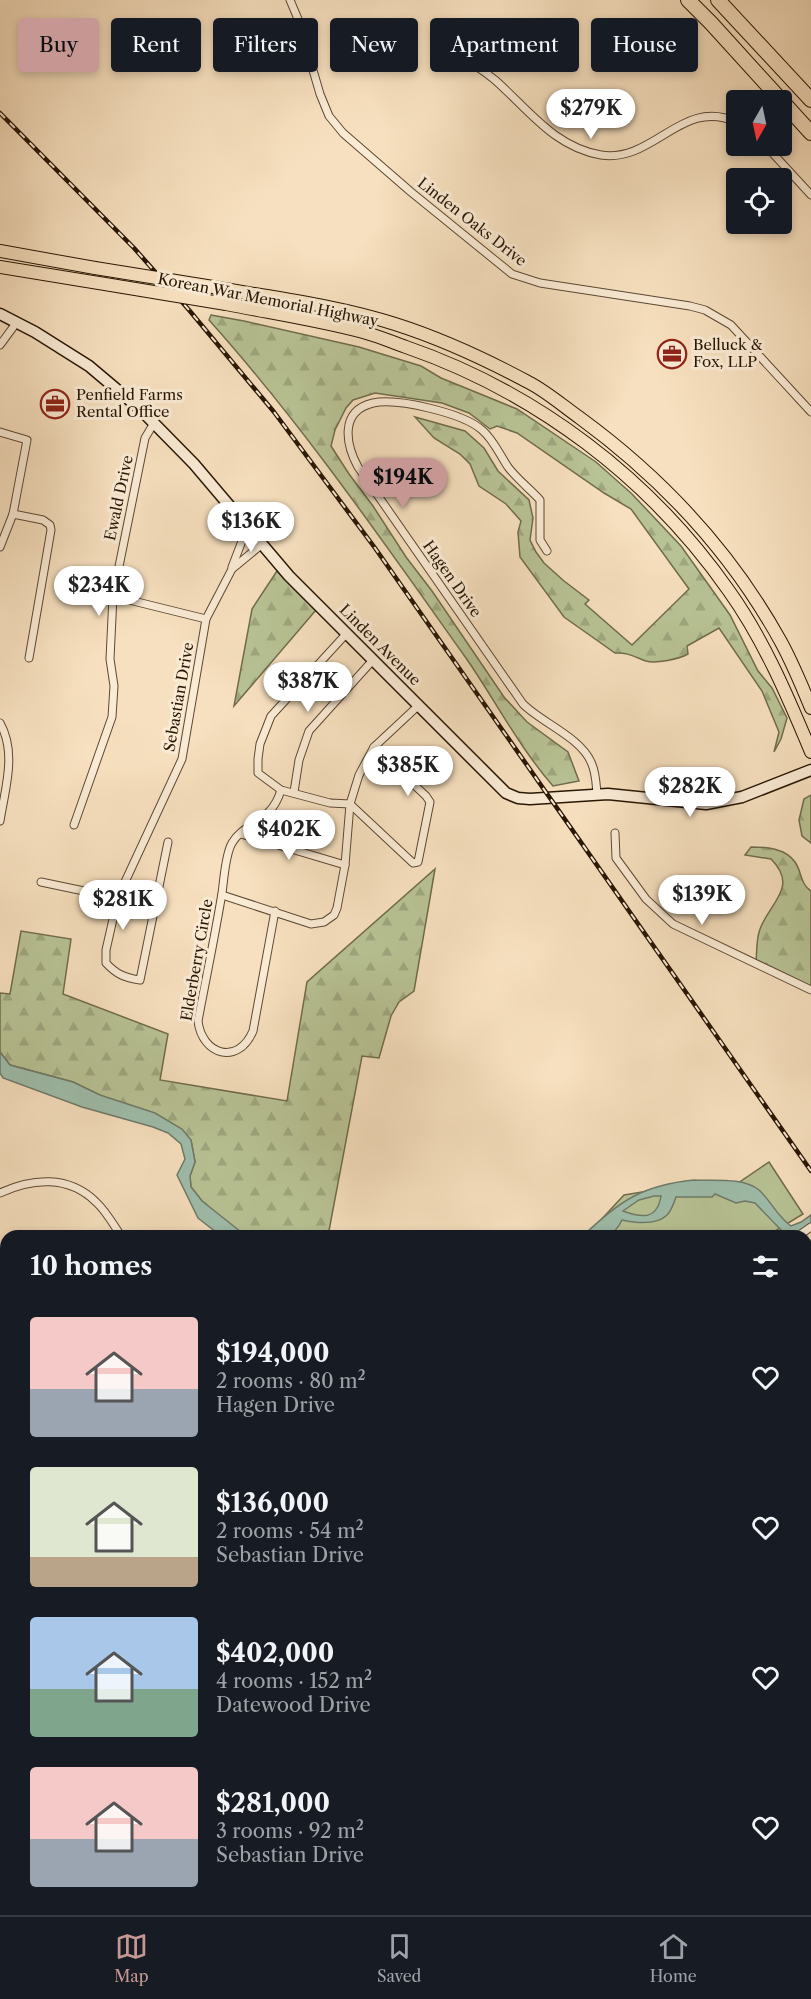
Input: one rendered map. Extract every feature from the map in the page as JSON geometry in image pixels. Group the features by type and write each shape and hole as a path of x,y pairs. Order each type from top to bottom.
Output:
{"highway":[{"path":"688,0 811,133"},
{"path":"718,0 811,100"}],"main road":[{"name":"Korean War Memorial Highway","path":"0,251 352,311 436,338 529,382 603,434 643,468 701,529 728,561 767,619 795,670 811,708"},
{"name":"Korean War Memorial Highway","path":"0,267 226,304 364,332 439,358 489,381 539,410 588,444 634,481 674,521 729,590 771,662 811,752"}],"street":[{"name":"Linden Oaks Drive","path":"290,0 329,116 343,133 411,192 512,274 540,283 705,310 731,325 811,412"},
{"path":"484,72 552,134 570,145 592,153 611,156 635,152 677,126 695,118 726,118"},
{"path":"775,156 811,195"},
{"name":"Linden Avenue","path":"0,314 89,366 124,394 194,464 261,545 296,583 507,793 518,798 537,799 597,794 626,795 706,804 742,797 811,770"},
{"path":"0,345 17,322"},
{"name":"Hagen Drive","path":"546,551 540,540 540,500 510,469 482,429 453,415 408,405 373,403 357,412 348,427 347,438 358,467 523,704 585,751 594,770 597,794"},
{"name":"Ewald Drive","path":"74,825 112,717 114,686 110,659 112,596 145,438 154,423"},
{"path":"0,432 27,440 13,514 0,547"},
{"path":"13,514 43,520 50,525 51,530 29,658"},
{"name":"Sebastian Drive","path":"168,842 140,980 120,976 106,963 106,950 118,897 182,759 206,619 232,569 247,528"},
{"name":"Sebastian Drive","path":"232,569 261,545"},
{"path":"112,596 206,619"},
{"path":"347,633 271,716 260,744 258,773 281,790 330,803 350,804 413,863 418,862 430,802 374,747"},
{"path":"294,792 299,760 309,731 373,660"},
{"path":"222,895 311,924 329,919 337,908 345,865 350,804 359,775 374,747 419,705"},
{"path":"0,723 9,744 0,821"},
{"name":"Elderberry Circle","path":"275,911 253,1031 244,1047 236,1052 219,1052 203,1039 198,1021 232,844 241,834 270,812 278,801 281,790"},
{"path":"615,833 616,858 646,899 673,924 811,990"},
{"path":"241,834 345,865"},
{"path":"41,882 155,906"},
{"path":"0,1193 29,1182 44,1181 73,1187 86,1193 97,1202 117,1230"}],"green space":[{"path":"211,315 359,347 421,366 441,378 517,409 596,462 632,494 681,546 730,615 758,671 772,688 787,718 781,739 774,752 779,732 762,691 719,628 687,646 688,654 673,659 650,662 627,654 615,653 564,617 520,557 518,532 521,521 506,504 479,486 470,464 460,454 434,438 415,417 465,431 484,448 498,471 529,500 533,518 530,540 544,563 589,600 585,604 632,645 689,589 631,509 517,433 497,426 490,429 469,413 442,403 375,393 353,400 346,408 335,430 331,446 504,697 527,722 568,752 579,781 553,786 529,755 466,658 373,528 277,401 209,320"},
{"path":"277,571 316,610 234,706 252,609"},
{"path":"811,795 811,843 802,836 799,820 804,799"},
{"path":"751,847 781,851 791,857 805,885 811,891 811,988 756,962 759,933 764,919 780,894 782,878 779,869 771,859 745,855"},
{"path":"435,869 414,991 399,1002 391,1016 379,1058 362,1056 329,1230 237,1230 202,1201 191,1187 190,1176 195,1162 191,1140 73,1082 10,1065 0,1052 0,993 10,994 21,931 71,939 63,994 168,1034 160,1080 287,1101 307,982"},
{"path":"769,1162 803,1214 777,1230 592,1230 624,1195 679,1186 738,1183"}],"shaded area":[{"path":"0,1052 10,1065 73,1082 100,1095 155,1113 182,1129 191,1140 195,1162 190,1176 191,1187 202,1201 238,1230 213,1230 198,1218 177,1175 185,1159 181,1144 168,1133 82,1107 3,1078 0,1073"},
{"path":"694,1180 745,1183 759,1190 791,1226 811,1215 811,1225 803,1230 781,1230 755,1203 745,1201 736,1203 715,1194 712,1197 676,1197 668,1213 657,1221 639,1223 622,1220 615,1230 590,1230 620,1204 660,1186","holes":["654,1196 661,1196 659,1204 648,1215 642,1216 623,1211 639,1200"]}],"railway":[{"path":"0,113 134,248 274,412 375,548 811,1171"}],"place":[{"name":"Belluck & Fox, LLP","path":"672,354"},
{"name":"Penfield Farms Rental Office","path":"55,404"}]}
